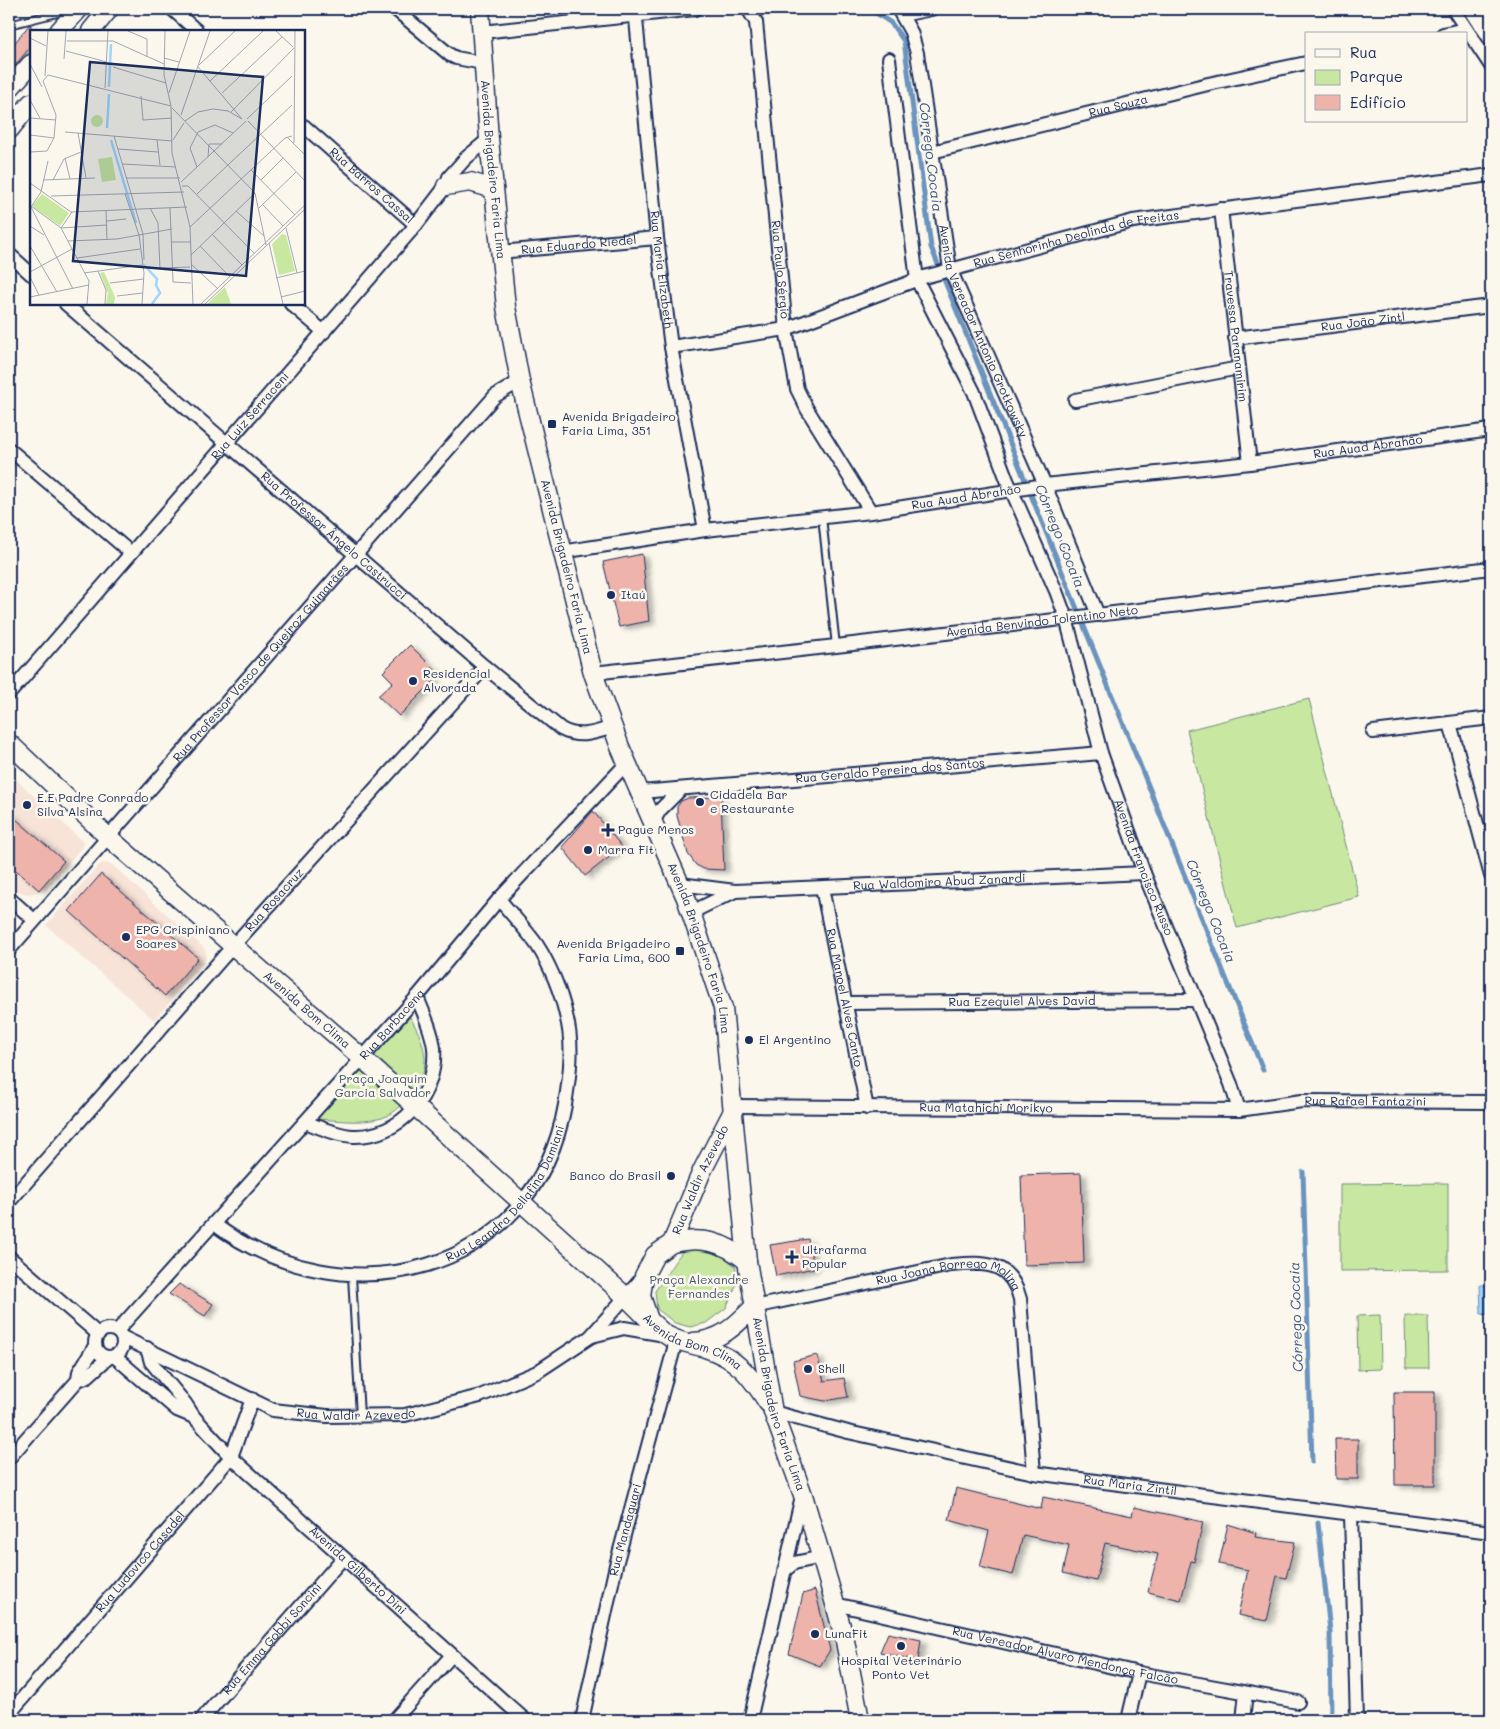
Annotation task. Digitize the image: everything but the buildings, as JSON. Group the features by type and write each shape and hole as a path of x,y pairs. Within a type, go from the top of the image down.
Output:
{"main road":[{"path":"60,30 79,9"},
{"path":"91,30 109,9"},
{"name":"Avenida Brigadeiro Faria Lima","path":"480,9 489,139 500,252 506,307 520,381 561,552 593,673 627,763 692,912 723,1008 747,1261 773,1412 822,1557 845,1641 860,1720"},
{"path":"9,89 30,65"},
{"path":"9,130 30,104"},
{"path":"446,186 478,183 494,189"},
{"name":"Avenida Bom Clima","path":"9,743 107,836 232,947 362,1058 648,1317 676,1339 724,1356 740,1366 753,1380 773,1412"},
{"name":"Rua Waldir Azevedo","path":"644,1276 655,1255 672,1242 702,1171 733,1109"},
{"path":"672,1242 704,1239 720,1243 735,1251 747,1261"},
{"path":"605,1278 627,1280 644,1276 641,1296 648,1317"},
{"path":"676,1339 703,1342 719,1337 732,1329 754,1307"}],"street":[{"path":"172,9 196,30"},
{"path":"395,9 450,55 456,58 483,63"},
{"path":"482,32 636,13 695,9"},
{"name":"Rua Paulo Sérgio","path":"748,9 756,22 764,85 786,329 801,400 871,512"},
{"path":"900,12 930,9"},
{"path":"1453,9 1467,32"},
{"name":"Avenida Vereador Antonio Grotkowsky","path":"900,12 911,32 917,53 932,152 946,270 1041,486 1094,615"},
{"name":"Rua Maria Elizabeth","path":"636,13 656,238 671,347 705,530"},
{"path":"1452,32 1465,29"},
{"path":"1468,33 1491,66"},
{"path":"889,59 921,278 974,392 1069,618"},
{"name":"Rua Souza","path":"932,152 1198,86 1305,63"},
{"name":"Rua Barros Cassal","path":"305,127 416,226"},
{"name":"Rua Luiz Serraceni","path":"9,694 416,226 446,186 449,177 466,158 489,139"},
{"name":"Rua Senhorinha Deolinda de Freitas","path":"671,347 786,329 946,270 1133,221 1491,175"},
{"name":"Travessa Paranamirim","path":"1221,209 1250,464"},
{"name":"Rua Eduardo Riedel","path":"500,252 656,238"},
{"path":"9,254 30,273"},
{"name":"Rua Professor Ângelo Castrucci","path":"67,305 228,442 484,667 570,734 587,735 613,727"},
{"path":"292,305 324,332"},
{"name":"Rua João Zintl","path":"1235,338 1491,306"},
{"path":"1075,400 1239,368"},
{"name":"Rua Professor Vasco de Queiroz Guimarães","path":"9,950 107,836 357,555 495,396 520,381"},
{"name":"Rua Auad Abrahão","path":"561,552 705,530 871,512 1041,486 1250,464 1491,430"},
{"path":"9,449 131,553"},
{"name":"Avenida Benvindo Tolentino Neto","path":"593,673 1491,568"},
{"name":"Avenida Francisco Russo","path":"1069,618 1100,753 1144,873 1232,1084 1239,1110"},
{"name":"Rua Rosacruz","path":"9,1202 232,947 484,667"},
{"path":"1373,732 1491,718"},
{"path":"1450,723 1491,876"},
{"name":"Rua Geraldo Pereira dos Santos","path":"641,792 1100,753"},
{"name":"Rua Barbacena","path":"120,1334 214,1224 417,997 498,899 627,763"},
{"path":"654,822 660,810 681,789"},
{"name":"Rua Waldomiro Abud Zanardi","path":"680,884 735,890 822,888 1144,873"},
{"name":"Rua Manoel Alves Canto","path":"822,888 867,1108"},
{"name":"Rua Waldomiro Abud Zanardi","path":"692,912 735,890"},
{"path":"9,898 34,920"},
{"name":"Rua Leandra Dellafina Damiani","path":"214,1224 233,1239 286,1264 319,1272 352,1276 382,1274 414,1269 446,1260 480,1240 521,1202 549,1159 560,1130 572,1058 566,1015 551,972 538,946 498,899"},
{"path":"305,1122 332,1132 354,1136 394,1127 417,1108 430,1082 434,1048 429,1026 417,997"},
{"name":"Rua Ezequiel Alves David","path":"847,1003 1197,1000"},
{"name":"Rua Rafael Fantazini","path":"1239,1110 1302,1101 1491,1102"},
{"name":"Rua Matahichi Morikyo","path":"733,1109 1239,1110"},
{"path":"9,1257 96,1340 100,1354 111,1356"},
{"name":"Rua Joana Borrego Molina","path":"754,1307 951,1265 980,1264 1002,1269 1014,1281 1020,1299 1034,1473"},
{"name":"Rua Waldir Azevedo","path":"120,1334 274,1410 297,1414 405,1415 480,1396 538,1372 590,1337 644,1276"},
{"path":"9,1458 78,1380 88,1376 123,1346 120,1334 107,1328 96,1340 79,1372 78,1380"},
{"name":"Rua Waldir Azevedo","path":"590,1337 624,1328 676,1339"},
{"name":"Rua Mandaguari","path":"582,1720 616,1565 676,1339"},
{"name":"Avenida Gilberto Dini","path":"147,1348 151,1362 185,1402 194,1417 230,1458 525,1720"},
{"name":"Avenida Gilberto Dini","path":"111,1356 177,1410 194,1417"},
{"name":"Rua Ludovico Casadel","path":"9,1714 230,1458 252,1399"},
{"name":"Rua Maria Zintil","path":"773,1412 848,1432 1034,1473 1491,1532"},
{"path":"750,1720 802,1495"},
{"path":"1351,1515 1357,1720"},
{"path":"784,1571 794,1562 822,1557"},
{"name":"Rua Emma Gobbi Soncini","path":"201,1720 343,1558"},
{"name":"Rua Vereador Álvaro Mendonça Falcão","path":"835,1604 1139,1673 1298,1702"},
{"path":"394,1720 452,1655"},
{"path":"1128,1720 1139,1673"},
{"path":"1243,1720 1246,1693"}],"lane":[{"path":"9,25 73,9"},
{"path":"822,517 836,646"},
{"path":"352,1276 360,1416"}],"shaded area":[{"name":"E.E Padre Conrado Silva Alsina","path":"9,773 83,842 82,847 46,889 39,892 27,894 15,890 9,885"},
{"name":"EPG Crispiniano Soares","path":"100,864 112,865 205,949 206,956 203,964 154,1020 46,925"}],"green space":[{"path":"1309,699 1359,897 1237,928 1187,730"},
{"name":"Praça Joaquim Garcia Salvador","path":"410,1017 421,1039 425,1060 421,1080 415,1090 395,1111 382,1118 366,1121 316,1119"},
{"path":"1448,1183 1448,1270 1340,1271 1340,1184"},
{"name":"Praça Alexandre Fernandes","path":"688,1246 712,1248 735,1266 738,1281 726,1308 706,1323 690,1327 675,1323 657,1309 655,1291"},
{"path":"1380,1315 1381,1369 1358,1370 1357,1316"},
{"path":"1405,1316 1428,1316 1429,1368 1406,1368"}],"water":[{"path":"1480,1285 1491,1285 1491,1314 1481,1314"}],"waterway":[{"name":"Córrego Cocaia","path":"870,9 891,23 904,41 931,247 1263,1070"},
{"name":"Córrego Cocaia","path":"1303,1172 1312,1462"},
{"path":"1318,1523 1330,1631 1331,1720"}],"place":[{"name":"Avenida Brigadeiro Faria Lima, 351","path":"552,424"},
{"name":"Itaú","path":"611,595"},
{"name":"Residencial Alvorada","path":"413,681"},
{"name":"Cidadela Bar e Restaurante","path":"700,802"},
{"name":"E.E Padre Conrado Silva Alsina","path":"27,805"},
{"name":"Pague Menos","path":"608,830"},
{"name":"Marra Fit","path":"588,850"},
{"name":"EPG Crispiniano Soares","path":"126,937"},
{"name":"Avenida Brigadeiro Faria Lima, 600","path":"680,951"},
{"name":"El Argentino","path":"749,1040"},
{"name":"Banco do Brasil","path":"671,1176"},
{"name":"Ultrafarma Popular","path":"792,1257"},
{"name":"Shell","path":"808,1369"},
{"name":"LunaFit","path":"815,1634"},
{"name":"Hospital Veterinário Ponto Vet","path":"901,1646"}]}
